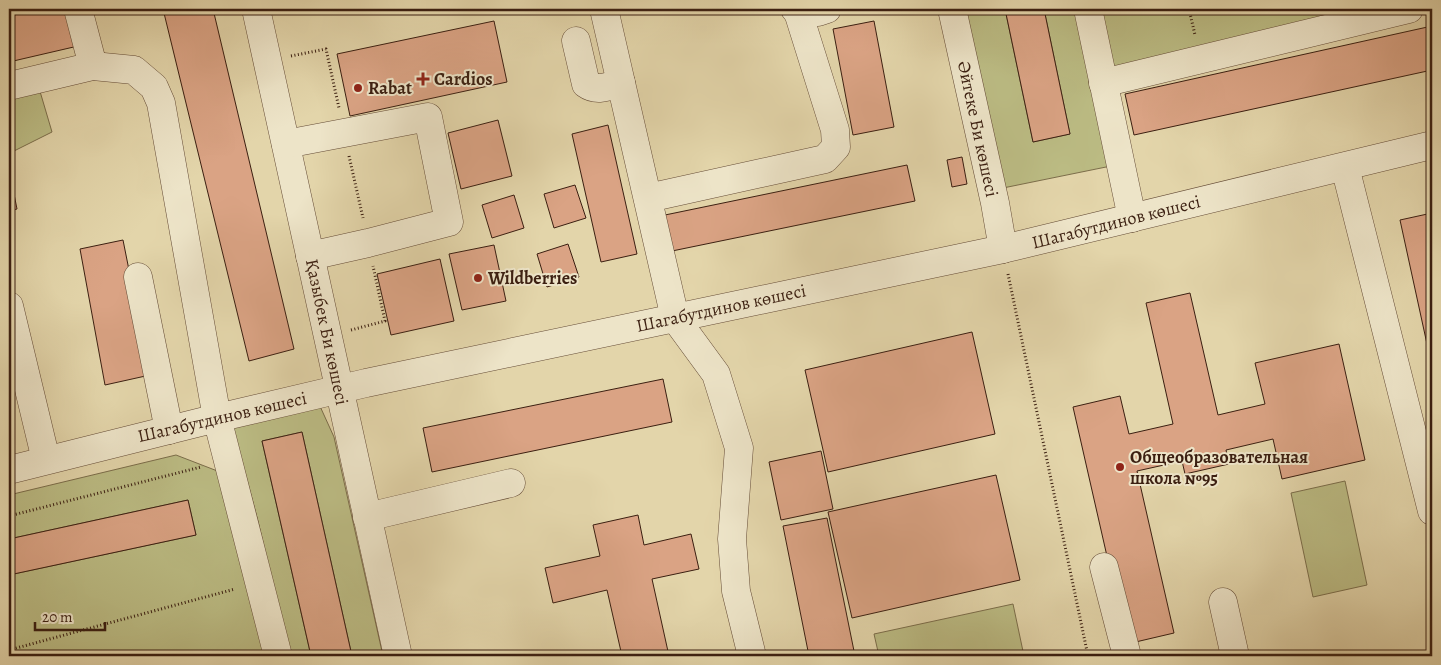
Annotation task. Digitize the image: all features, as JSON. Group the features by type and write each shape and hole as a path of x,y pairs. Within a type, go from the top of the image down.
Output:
{"street":[{"path":"78,9 93,66"},
{"name":"Қазыбек Би көшесі","path":"256,9 398,656"},
{"path":"604,9 675,318 716,374 739,448 733,548 736,591 752,656"},
{"path":"648,198 825,159 836,147 836,130 797,10 818,12 827,9"},
{"name":"Әйтеке Би көшесі","path":"952,9 995,203 1003,249"},
{"path":"1088,9 1132,218"},
{"path":"1103,83 1409,9"},
{"path":"576,41 586,84 592,89 621,82"},
{"path":"9,86 93,66 134,70 154,87 160,103 217,418 278,656"},
{"path":"286,144 428,117 449,222 368,244 310,256"},
{"name":"Шагабутдинов көшесі","path":"9,470 366,383 1003,249 1432,146"},
{"path":"1345,166 1431,501"},
{"path":"138,277 169,430"},
{"path":"9,306 46,460"},
{"path":"367,517 511,483"},
{"path":"1104,567 1126,656"},
{"path":"1223,602 1235,656"}],"path":[{"path":"290,56 326,49 384,321 351,330"},
{"path":"1003,249 1088,656"},
{"path":"9,516 201,467 205,457 226,453"},
{"path":"9,650 259,582"}],"green space":[{"path":"964,9 1005,9 1033,142 1070,134 1044,9 1079,9 1111,166 1003,188"},
{"path":"1099,9 1381,9 1114,73"},
{"path":"39,88 52,132 9,152 9,96"},
{"path":"319,404 334,437 383,656 352,656 302,432 262,441 311,656 289,656 258,521 231,421"},
{"path":"176,455 220,472 265,656 9,656 9,575 196,535 188,500 9,539 9,495"},
{"path":"1345,481 1367,585 1313,597 1291,493"},
{"path":"1013,604 1024,656 879,656 874,634"}],"building":[{"path":"44,9 66,9 78,46 9,62 9,16"},
{"path":"163,9 213,9 294,349 249,361"},
{"path":"1005,9 1044,9 1070,134 1033,142"},
{"path":"494,21 507,82 350,116 337,54"},
{"path":"874,21 894,127 853,135 833,29"},
{"path":"1432,26 1432,70 1134,135 1125,94"},
{"path":"498,120 512,176 461,189 448,133"},
{"path":"608,125 637,254 601,262 572,134"},
{"path":"962,157 967,184 952,187 947,160"},
{"path":"907,165 915,201 672,251 665,215"},
{"path":"9,169 17,209 9,211"},
{"path":"575,185 586,218 554,228 544,194"},
{"path":"514,195 524,228 492,238 482,205"},
{"path":"1432,213 1432,367 1400,220"},
{"path":"123,240 150,375 105,385 80,249"},
{"path":"568,244 579,277 547,287 537,254"},
{"name":"Wildberries","path":"494,245 506,301 462,310 449,254"},
{"path":"440,259 454,321 391,335 377,274"},
{"name":"Общеобразовательная школа №95","path":"1190,293 1218,415 1265,404 1255,363 1339,344 1365,460 1282,479 1273,439 1226,450 1229,464 1185,474 1182,461 1137,471 1174,633 1127,644 1073,407 1120,396 1129,434 1173,424 1146,303"},
{"path":"972,332 995,434 828,472 805,370"},
{"path":"663,379 672,422 432,472 423,428"},
{"path":"302,432 352,656 311,656 262,441"},
{"path":"821,451 833,509 781,520 769,462"},
{"path":"996,475 1020,580 852,618 828,512"},
{"path":"188,500 196,535 9,575 9,539"},
{"path":"638,515 644,545 691,534 699,569 652,579 669,656 622,656 607,590 553,603 545,568 600,556 593,525"},
{"path":"827,518 854,651 827,656 809,656 783,526"},
{"path":"863,651 865,656 839,656"}],"place":[{"name":"Cardios","path":"423,79"},
{"name":"Rabat","path":"358,88"},
{"name":"Wildberries","path":"478,278"},
{"name":"Общеобразовательная школа №95","path":"1120,467"}]}
